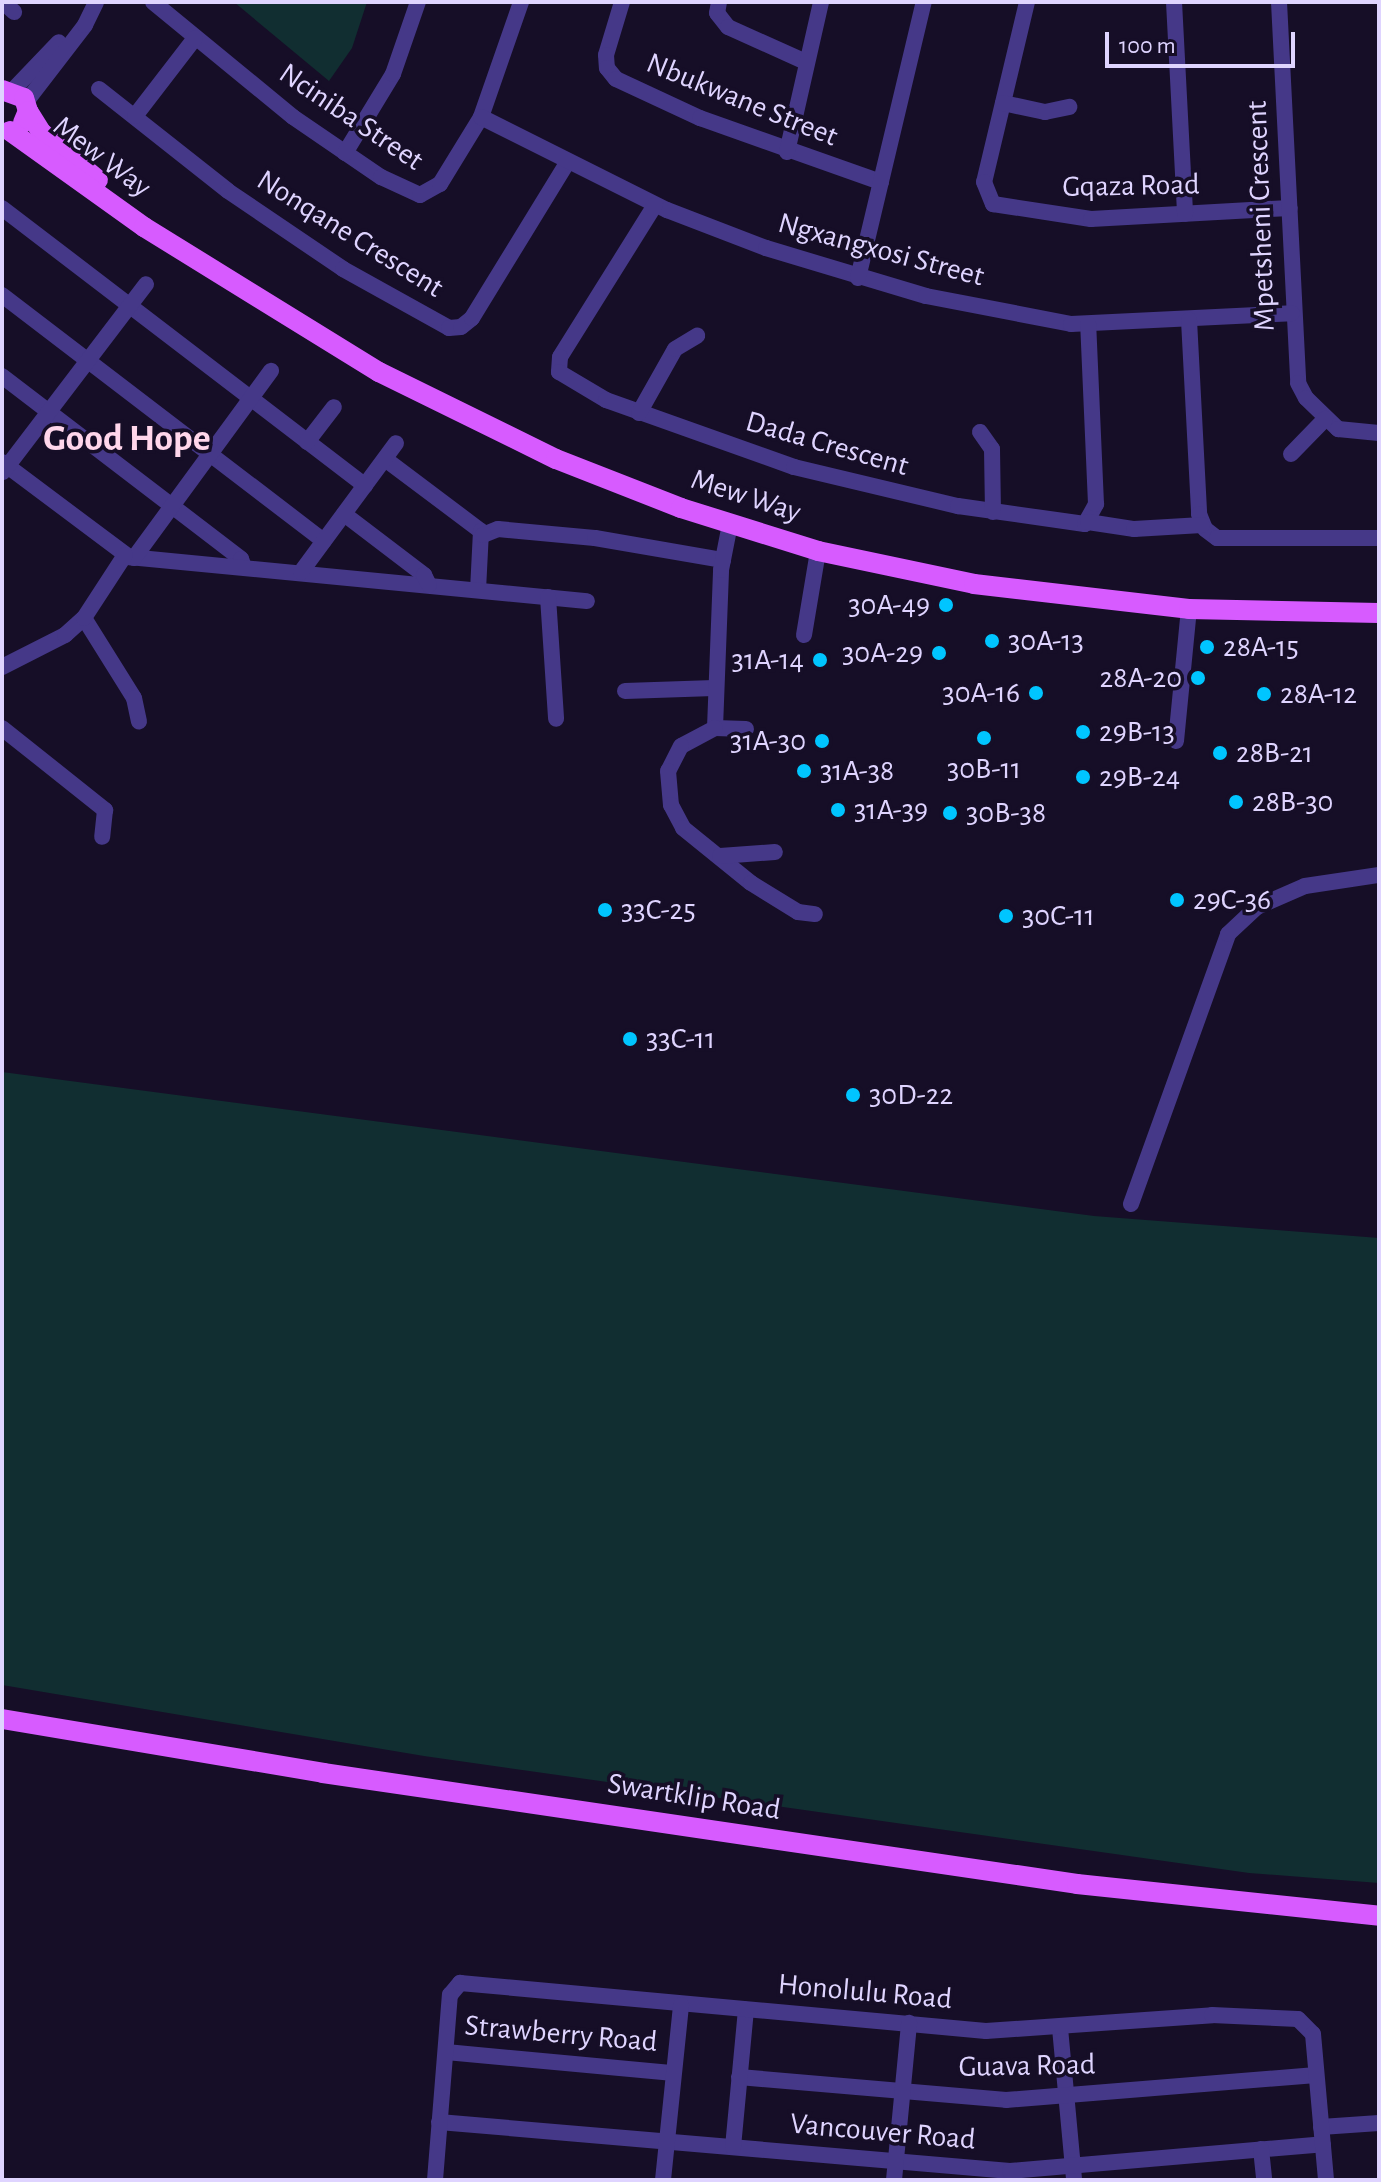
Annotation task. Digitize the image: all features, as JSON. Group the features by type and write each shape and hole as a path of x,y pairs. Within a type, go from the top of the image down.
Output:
{"main road":[{"name":"Mew Way","path":"6,130 22,124 12,95"},
{"name":"Mew Way","path":"12,95 42,133 158,232"},
{"name":"Mew Way","path":"6,130 158,232 419,394 556,459 730,524 818,551 974,584 1189,609 1379,613"},
{"name":"Swartklip Road","path":"2,1719 307,1771 1077,1884 1379,1916"}],"street":[{"name":"Nciniba Street","path":"153,2 345,153 403,190 424,195 440,184 481,117 521,2"},
{"path":"345,153 393,74 418,2"},
{"name":"Nbukwane Street","path":"622,2 606,55 612,76 787,152 881,182"},
{"path":"719,2 717,13 728,27 806,62"},
{"path":"787,152 821,2"},
{"path":"858,278 924,2"},
{"name":"Gqaza Road","path":"1027,2 984,182 993,204 1078,219 1290,208"},
{"path":"1174,2 1185,214"},
{"name":"Mpetsheni Crescent","path":"1279,2 1292,313 1298,383 1325,419"},
{"path":"12,95 93,6"},
{"path":"135,116 195,38"},
{"name":"Nonqane Crescent","path":"99,89 228,191 343,269 455,329 472,318 567,163"},
{"path":"1003,103 1045,112 1069,107"},
{"name":"Ngxangxosi Street","path":"481,117 655,205 858,278 1025,316 1088,324 1292,313"},
{"name":"Dada Crescent","path":"655,205 557,367 568,382 639,413 794,467 993,512 1075,527 1088,522 1134,529 1202,525"},
{"path":"2,208 365,486"},
{"path":"146,284 4,467 130,557 587,601"},
{"path":"2,295 324,541"},
{"path":"1189,320 1202,525 1217,538 1379,538"},
{"path":"1088,324 1096,504 1088,522"},
{"path":"639,413 675,349 697,336"},
{"path":"2,667 65,635 84,618 271,371"},
{"path":"2,376 241,559 244,567"},
{"path":"307,442 334,407"},
{"path":"1291,454 1325,419 1349,433 1379,433"},
{"path":"980,432 992,449 993,512"},
{"path":"301,572 396,443"},
{"path":"385,459 483,535"},
{"path":"344,514 424,575 429,585"},
{"path":"715,728 714,688 723,560 730,524"},
{"path":"483,535 498,529 595,538 723,560"},
{"path":"478,590 483,535"},
{"path":"804,635 818,551"},
{"path":"548,597 556,719"},
{"path":"1176,741 1189,609"},
{"path":"84,618 134,698 139,721"},
{"path":"625,691 714,688"},
{"path":"2,728 105,810 102,837"},
{"path":"746,729 715,728 681,746 668,771 667,788 683,828 762,890 798,912 815,914"},
{"path":"720,856 775,852"},
{"path":"1131,1204 1228,934 1257,907 1305,886 1379,875"},
{"name":"Honolulu Road","path":"435,2180 451,1992 460,1983 998,2031 1212,2015 1298,2019 1312,2030 1326,2180"},
{"path":"663,2180 671,2073 681,2005"},
{"path":"733,2147 746,2010"},
{"path":"894,2180 909,2023"},
{"path":"1060,2028 1074,2172"},
{"name":"Strawberry Road","path":"446,2052 671,2073"},
{"name":"Guava Road","path":"739,2077 1006,2100 1316,2075"},
{"name":"Vancouver Road","path":"439,2122 1010,2171 1074,2172 1261,2149 1379,2123"},
{"path":"1261,2149 1264,2180"}],"green space":[{"path":"234,2 367,2 352,48 329,81"},
{"path":"2,1072 1094,1216 1379,1238 1379,1883 1249,1873 424,1756 2,1685"}],"place":[{"name":"30A-49","path":"946,605"},
{"name":"30A-13","path":"992,641"},
{"name":"28A-15","path":"1207,647"},
{"name":"30A-29","path":"939,653"},
{"name":"31A-14","path":"820,660"},
{"name":"28A-20","path":"1198,678"},
{"name":"30A-16","path":"1036,693"},
{"name":"28A-12","path":"1264,694"},
{"name":"29B-13","path":"1083,732"},
{"name":"30B-11","path":"984,738"},
{"name":"31A-30","path":"822,741"},
{"name":"28B-21","path":"1220,753"},
{"name":"31A-38","path":"804,771"},
{"name":"29B-24","path":"1083,777"},
{"name":"28B-30","path":"1236,802"},
{"name":"31A-39","path":"838,810"},
{"name":"30B-38","path":"950,813"},
{"name":"29C-36","path":"1177,900"},
{"name":"33C-25","path":"605,910"},
{"name":"30C-11","path":"1006,916"},
{"name":"33C-11","path":"630,1039"},
{"name":"30D-22","path":"853,1095"}],"district":[{"name":"Good Hope","path":"127,440"}]}
